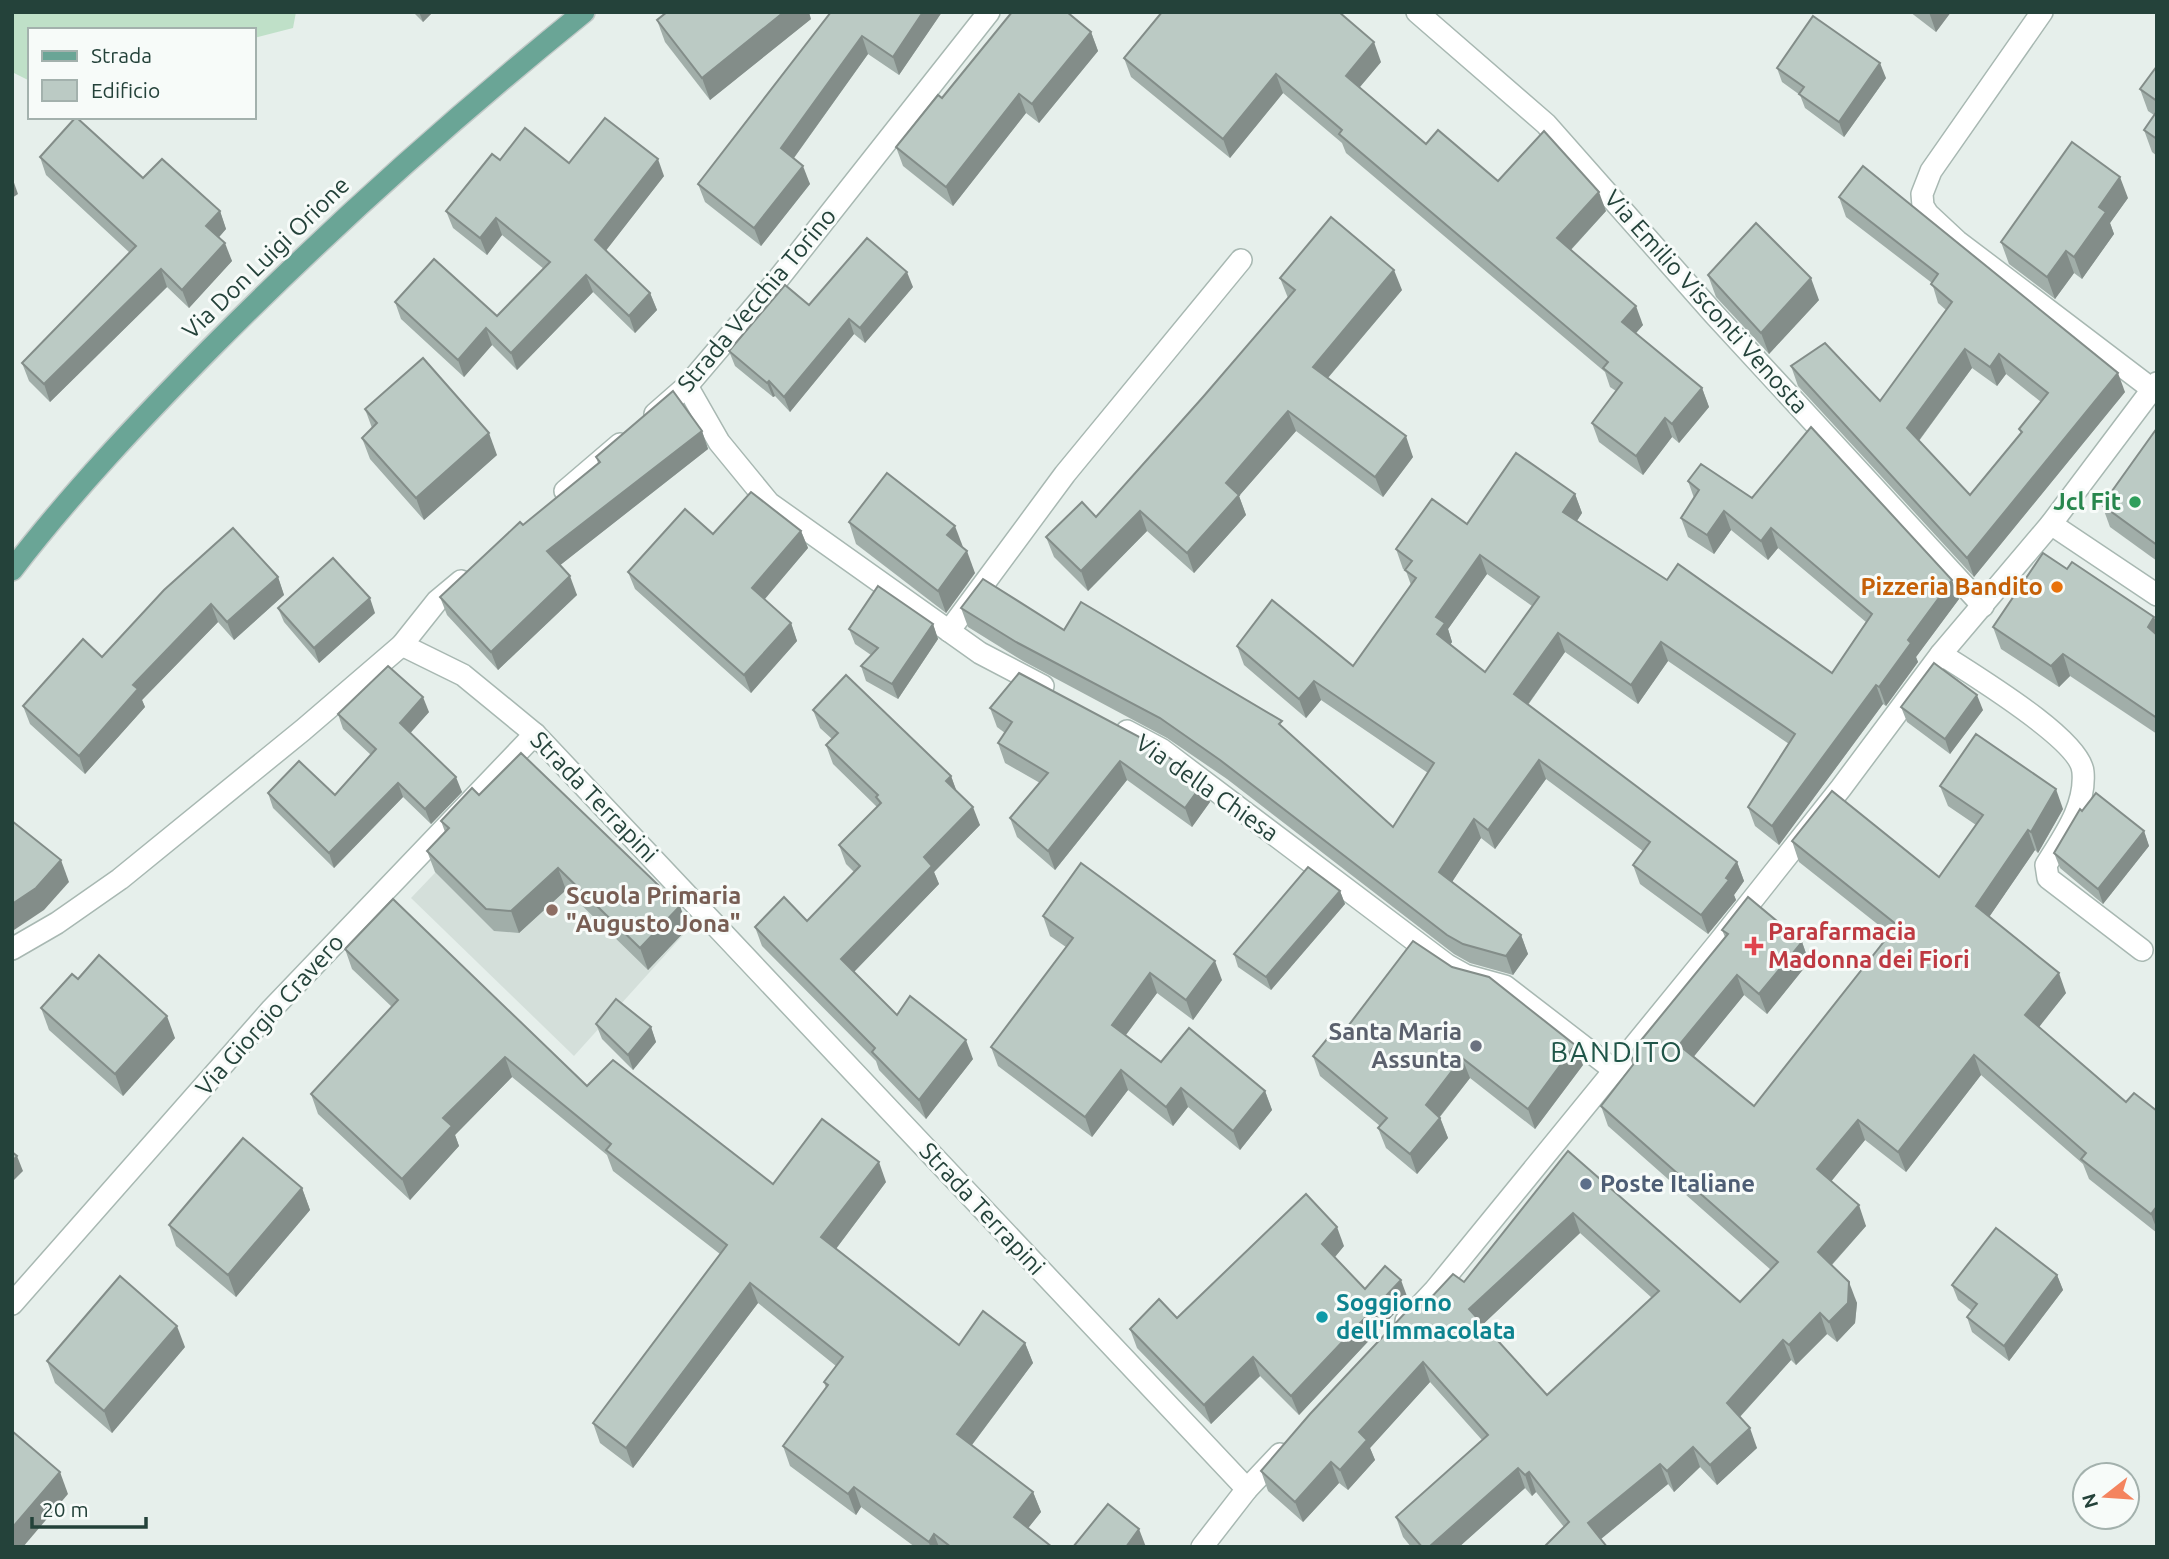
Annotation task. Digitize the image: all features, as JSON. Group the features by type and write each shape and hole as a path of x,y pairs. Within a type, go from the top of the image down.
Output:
{"main road":[{"name":"Via Don Luigi Orione","path":"12,570 133,428 364,197 584,12"}],"street":[{"name":"Strada Vecchia Torino","path":"552,503 687,386 779,278 989,12"},
{"name":"Via Emilio Visconti Venosta","path":"1417,12 1546,124 1714,314 1983,606"},
{"path":"1388,1340 1444,1280 1841,788 1941,654 2051,524 2155,386 1957,241 1923,206 1922,194 1931,171 2042,12"},
{"path":"950,631 1065,474 1241,260"},
{"path":"687,386 719,442 769,503 980,653 1065,698"},
{"path":"2051,524 2157,595"},
{"path":"12,949 57,923 120,879 402,645 437,601 479,565"},
{"name":"Strada Terrapini","path":"402,645 463,675 535,733 1247,1489"},
{"path":"1941,654 2059,735 2077,755 2083,770 2077,811 2046,865 2049,878 2142,950"},
{"name":"Via della Chiesa","path":"1112,723 1161,749 1447,965 1465,975 1505,986 1614,1070"},
{"name":"Via Giorgio Cravero","path":"12,1304 272,1009 535,733"},
{"path":"1202,1547 1247,1489 1294,1439"}],"shaded area":[{"name":"Scuola Primaria \"Augusto Jona\"","path":"535,768 694,923 574,1056 411,898"}],"green space":[{"path":"12,12 296,12 293,28 256,37 256,28 28,28 28,80 12,72"}],"building":[{"path":"667,12 784,12 702,78 657,20"},
{"path":"831,12 923,12 893,57 862,36 781,148 803,166 754,228 698,184"},
{"path":"1012,12 1067,12 1091,32 1032,104 1019,94 946,187 896,147 938,95 942,98"},
{"path":"1162,12 1339,12 1374,42 1346,76 1426,144 1438,130 1498,181 1544,131 1599,192 1557,238 1636,306 1622,322 1702,388 1672,424 1665,418 1636,456 1592,423 1622,383 1603,368 1608,362 1339,134 1342,130 1276,74 1223,139 1124,58"},
{"path":"1813,16 1880,63 1839,122 1799,94 1804,87 1777,68"},
{"path":"2157,66 2157,101 2140,89"},
{"path":"2157,111 2157,139 2144,130"},
{"path":"605,118 658,159 595,240 650,293 629,316 586,275 511,353 486,328 458,360 395,302 434,259 497,316 550,262 496,218 480,238 446,211 492,154 500,160 525,128 569,163"},
{"path":"74,119 78,119 143,178 162,159 220,211 206,226 225,243 182,290 161,269 44,384 22,363 136,246 40,157"},
{"path":"2072,142 2120,177 2099,207 2106,212 2074,257 2066,251 2047,277 2001,242"},
{"path":"1863,166 2118,373 1967,558 1791,366 1825,343 1880,401 1952,302 1931,284 1938,274 1839,197","holes":["1965,349 1990,367 1999,354 2048,393 2019,429 2022,432 1970,495 1907,428"]},
{"path":"1331,217 1394,270 1313,367 1406,436 1375,477 1288,411 1226,483 1239,495 1187,553 1140,511 1081,571 1046,537 1082,502 1096,517 1203,397 1295,290 1280,278"},
{"path":"1756,223 1811,278 1761,333 1708,275"},
{"path":"867,238 907,272 860,328 849,319 784,397 769,381 767,383 729,351 785,285 809,305"},
{"path":"423,358 489,433 416,498 362,438 377,423 365,409"},
{"path":"673,391 702,431 547,551 570,576 491,652 440,597 520,522 523,525 600,462 596,457"},
{"path":"1811,427 1952,580 1908,640 1911,643 1879,687 1876,685 1772,826 1748,807 1795,734 1661,642 1631,685 1558,633 1514,694 1737,862 1726,878 1729,880 1701,915 1633,865 1650,842 1539,760 1488,830 1474,819 1439,872 1521,935 1506,956 1463,944 1447,935 1220,760 1160,718 1016,642 961,608 983,579 1064,630 1081,602 1282,721 1279,724 1393,827 1434,763 1314,681 1299,699 1237,646 1272,600 1353,666 1416,578 1405,570 1412,561 1396,549 1432,499 1467,524 1516,453 1575,494 1563,512 1667,580 1678,564 1832,673 1872,614 1771,528 1761,541 1724,511 1707,535 1681,518 1699,490 1688,481 1701,464 1752,498","holes":["1480,555 1539,597 1485,672 1437,634 1445,623 1436,617"]},
{"path":"2157,428 2157,545 2102,505"},
{"path":"887,473 955,526 947,535 967,551 938,591 849,522"},
{"path":"751,492 801,531 752,588 791,623 744,675 628,572 685,509 713,534"},
{"path":"233,528 278,577 227,622 211,604 133,685 138,689 79,756 23,706 83,639 102,657 164,590"},
{"path":"2043,553 2067,569 2072,562 2154,617 2148,627 2157,635 2157,718 2063,654 2051,666 1993,627"},
{"path":"333,558 370,598 314,648 278,608"},
{"path":"878,586 933,624 892,684 861,666 878,648 849,629"},
{"path":"1934,663 1977,695 1945,739 1901,707"},
{"path":"388,666 423,697 400,723 456,777 425,809 398,783 329,853 268,793 299,761 335,795 376,749 338,714"},
{"path":"1019,673 1147,741 1203,783 1185,808 1120,761 1048,851 1010,818 1048,773 998,743 1012,722 990,708"},
{"path":"846,675 951,776 946,781 973,807 924,857 932,866 841,959 897,1015 910,996 966,1040 919,1100 872,1052 875,1048 755,927 784,897 807,921 860,866 839,845 881,803 876,797 878,795 826,745 838,733 813,710"},
{"path":"1976,734 2056,789 2031,832 2028,830 1976,906 2059,973 2025,1015 2126,1102 2134,1093 2157,1111 2157,1206 2151,1214 2081,1159 2086,1153 1974,1055 1898,1152 1858,1120 1817,1169 1859,1205 1818,1252 1849,1282 1848,1303 1829,1322 1820,1313 1789,1345 1783,1340 1727,1403 1750,1428 1710,1465 1693,1447 1667,1471 1660,1464 1588,1523 1607,1547 1544,1547 1569,1522 1529,1472 1525,1475 1518,1468 1429,1547 1422,1547 1396,1517 1488,1435 1423,1362 1359,1432 1367,1440 1340,1470 1331,1462 1295,1502 1261,1471 1310,1414 1421,1296 1428,1301 1453,1274 1464,1282 1568,1151 1740,1302 1778,1262 1601,1106 1636,1061 1629,1055 1728,934 1722,930 1748,897 1802,942 1759,994 1737,975 1679,1045 1754,1106 1897,925 1792,841 1832,791 1939,877 1983,815 1940,786","holes":["1573,1213 1659,1291 1547,1395 1469,1309"]},
{"path":"521,753 680,906 640,948 558,868 511,911 486,909 427,851 449,828 441,821 472,788 479,795"},
{"path":"2096,793 2144,831 2098,889 2054,853 2080,809 2082,811"},
{"path":"12,821 61,860 36,888 12,904"},
{"path":"1081,863 1215,961 1186,1000 1150,973 1112,1025 1161,1062 1189,1028 1265,1091 1233,1131 1181,1088 1166,1107 1121,1070 1085,1117 991,1047 1073,938 1043,916"},
{"path":"1308,867 1340,891 1266,977 1234,954"},
{"path":"393,899 587,1086 613,1060 773,1184 822,1119 879,1162 821,1237 959,1345 983,1311 1025,1343 957,1434 1033,1492 1014,1517 1052,1547 951,1547 934,1534 929,1542 854,1487 848,1494 783,1446 828,1385 824,1382 843,1357 750,1283 626,1448 593,1423 727,1245 606,1150 611,1144 505,1057 443,1118 452,1126 402,1179 311,1094 398,1000 345,949"},
{"path":"1413,941 1452,967 1489,977 1575,1045 1528,1109 1462,1058 1426,1105 1440,1118 1410,1154 1378,1128 1387,1118 1313,1056 1336,1028 1342,1034"},
{"path":"99,955 167,1016 115,1074 41,1008 72,974 78,979"},
{"path":"616,999 651,1027 628,1055 596,1024"},
{"path":"243,1138 302,1188 228,1275 169,1225"},
{"path":"1306,1194 1337,1227 1322,1244 1365,1289 1385,1266 1401,1280 1291,1396 1253,1357 1204,1405 1130,1329 1159,1299 1177,1318"},
{"path":"1996,1228 2057,1275 2004,1346 1967,1317 1977,1304 1952,1285"},
{"path":"120,1276 177,1326 104,1411 47,1361"},
{"path":"12,1431 60,1472 12,1528"},
{"path":"1108,1504 1139,1529 1126,1547 1073,1547"}],"place":[{"name":"Jcl Fit","path":"2135,502"},
{"name":"Pizzeria Bandito","path":"2057,587"},
{"name":"Scuola Primaria \"Augusto Jona\"","path":"552,910"},
{"name":"Parafarmacia Madonna dei Fiori","path":"1754,946"},
{"name":"Santa Maria Assunta","path":"1476,1046"},
{"name":"Poste Italiane","path":"1586,1184"},
{"name":"Soggiorno dell'Immacolata","path":"1322,1317"}],"district":[{"name":"BANDITO","path":"1617,1052"}]}
